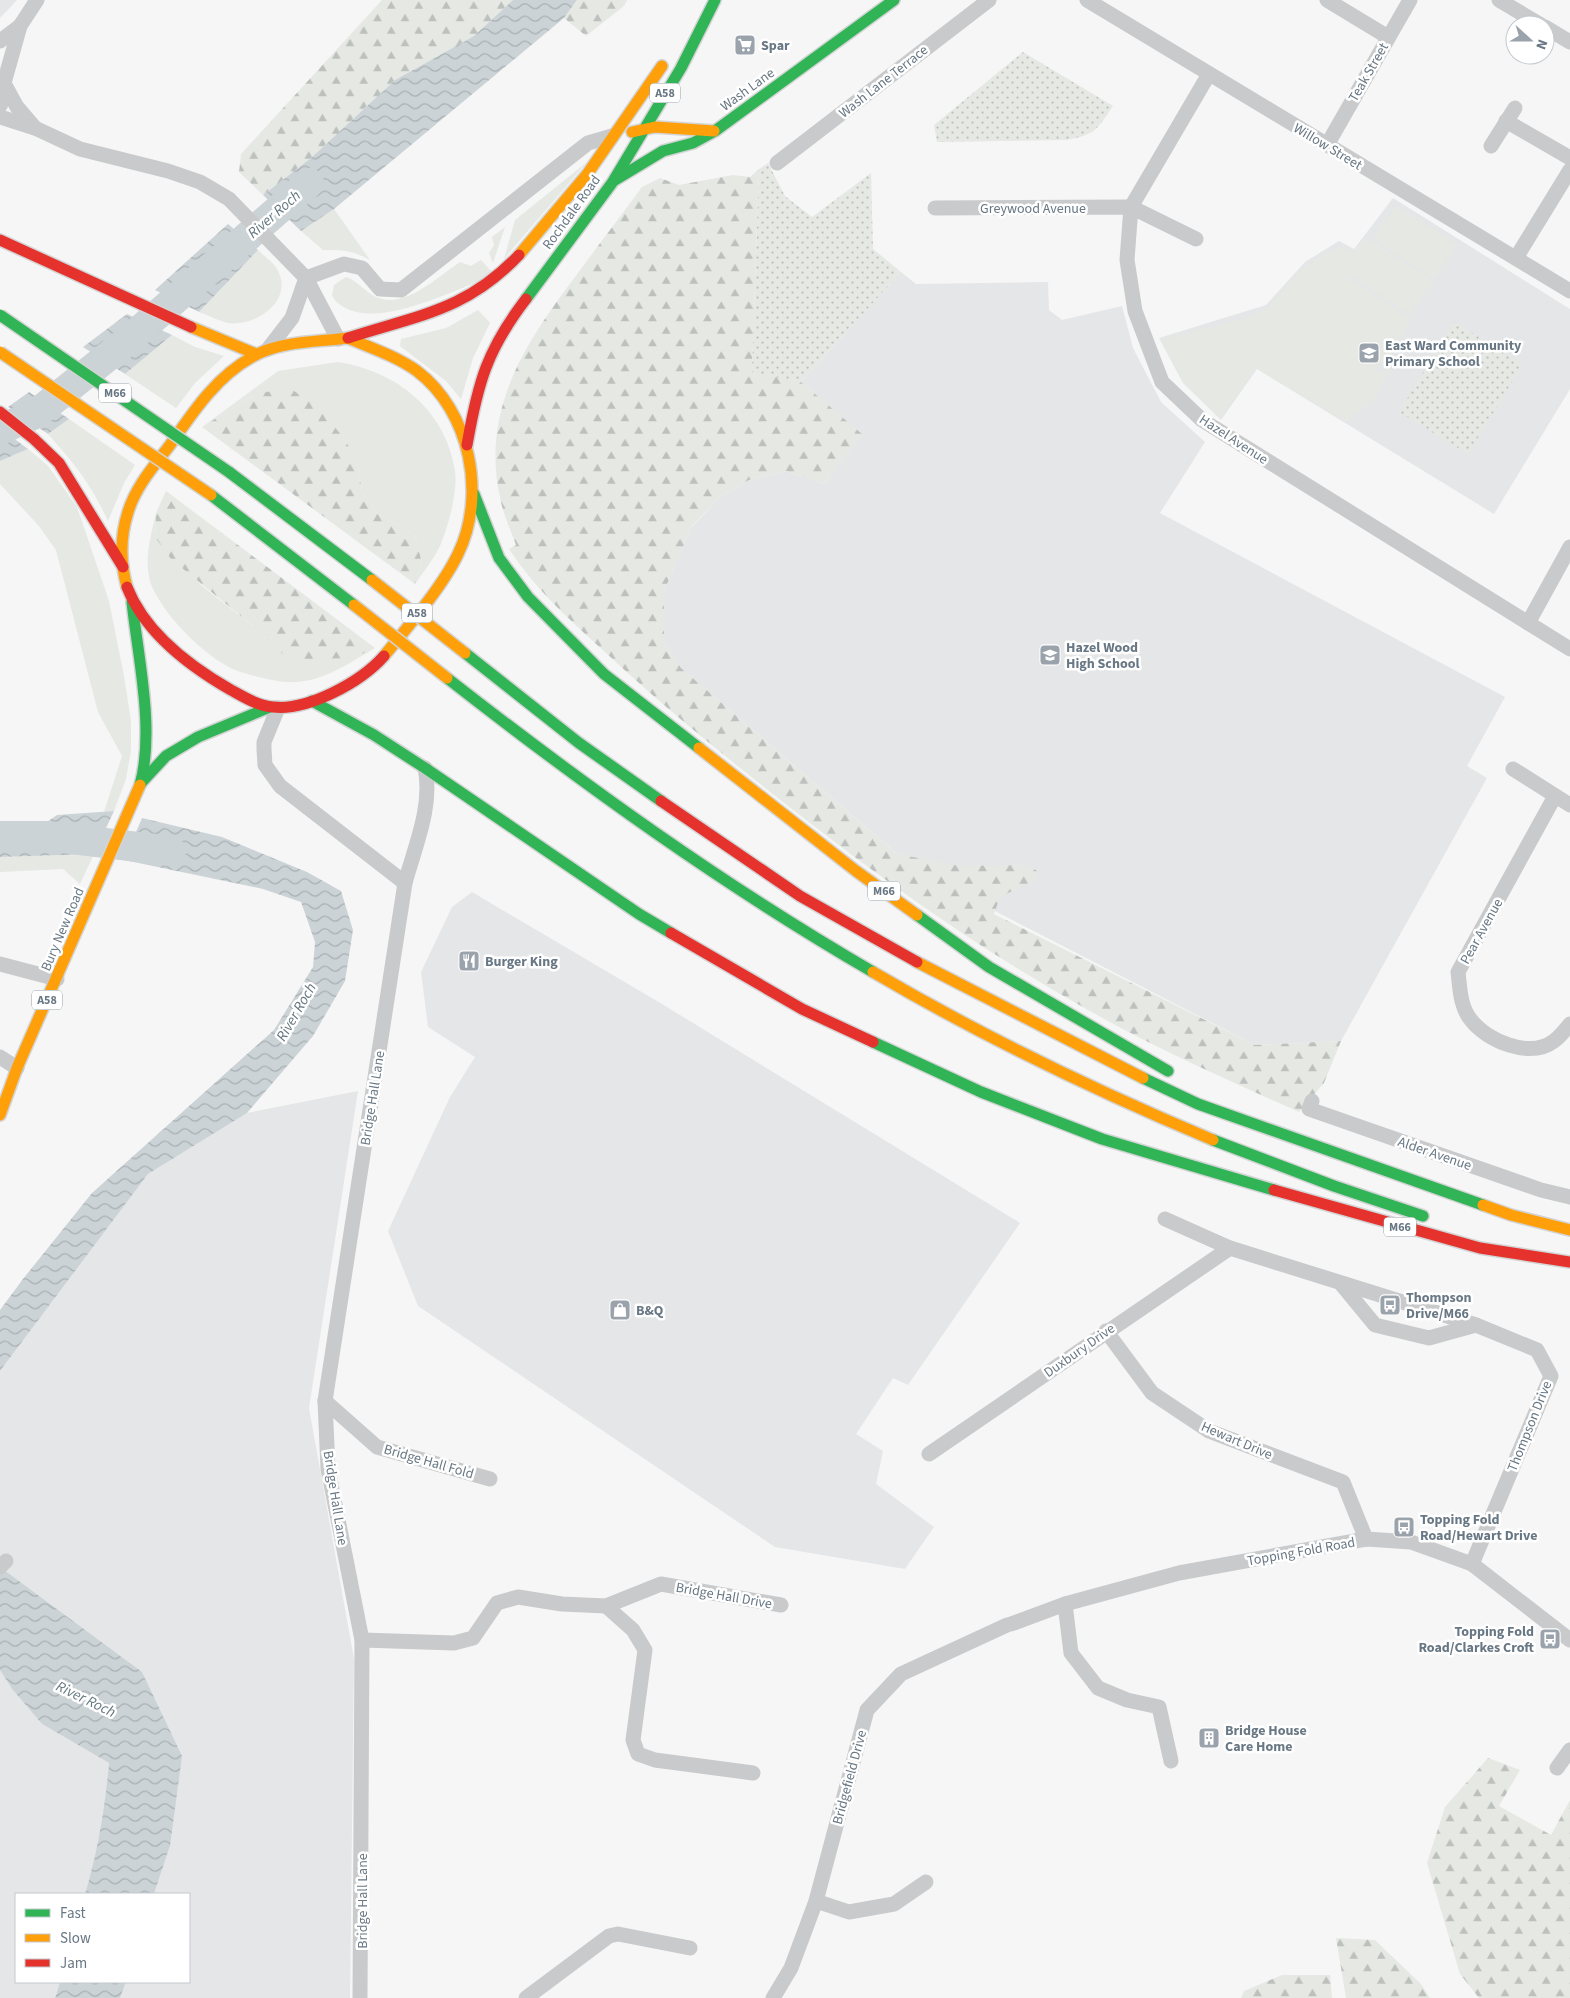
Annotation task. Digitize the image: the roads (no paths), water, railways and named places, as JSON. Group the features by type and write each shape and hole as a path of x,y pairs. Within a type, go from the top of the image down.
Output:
{"main road":[{"name":"Rochdale Road","path":"680,41 714,0"},
{"name":"Rochdale Road","path":"466,445 483,372 503,329 612,183 642,130 681,68 714,0"},
{"name":"Wash Lane","path":"612,183 637,165 663,151 693,143 715,131 894,0"},
{"name":"Rochdale Road","path":"343,339 439,310 486,286 528,246 592,168 612,136 669,57"},
{"path":"612,136 655,127 715,131"},
{"path":"0,240 222,341 262,351"},
{"name":"M66","path":"0,315 229,472 372,580 578,743 800,896 945,978 1085,1050 1198,1104 1324,1147 1511,1215 1570,1230"},
{"name":"A58","path":"343,339 388,355 418,372 449,406 466,445 474,494 460,548 449,570 384,658 347,688 312,701 274,708 233,690 188,663 167,644 131,598 123,567 121,548 129,506 139,486 205,397 231,371 262,351 343,339"},
{"name":"M66","path":"0,352 211,495 567,772 742,894 868,971 1012,1048 1193,1132 1268,1162 1432,1219"},
{"path":"0,412 34,439 59,463 123,567"},
{"name":"M66","path":"474,494 499,558 528,597 604,674 856,871 989,967 1176,1074"},
{"name":"Bury New Road","path":"0,1115 17,1068 141,783 146,743 145,715 131,598"},
{"path":"312,701 361,728 425,768"},
{"name":"Bury New Road","path":"141,783 166,756 198,737 274,708"},
{"name":"M66","path":"425,768 639,914 802,1009 981,1092 1102,1139 1381,1222 1480,1248 1570,1261"},
{"name":"M66","path":"1246,1108 1324,1147"},
{"name":"M66","path":"1496,1238 1570,1261"}],"street":[{"path":"0,106 5,95 3,81 20,26 37,0"},
{"name":"Wash Lane Terrace","path":"776,163 989,0"},
{"name":"Willow Street","path":"1087,0 1570,291"},
{"path":"1327,0 1388,37"},
{"name":"Teak Street","path":"1327,145 1410,0"},
{"path":"1499,0 1524,15"},
{"path":"0,41 20,26"},
{"path":"1555,33 1570,42"},
{"name":"Hazel Avenue","path":"1210,74 1131,207 1127,260 1134,303 1162,382 1202,420 1570,649"},
{"path":"3,81 17,107 35,128"},
{"path":"1490,146 1515,108"},
{"path":"0,117 35,128 80,149 168,171 200,182 229,199 306,278 343,339"},
{"path":"1506,121 1570,158"},
{"path":"306,278 344,264 362,268 380,289 401,290 588,142 612,136"},
{"path":"1516,258 1570,170"},
{"path":"1131,207 1196,240"},
{"name":"Greywood Avenue","path":"936,208 1131,207"},
{"path":"262,351 292,318 306,278"},
{"path":"1528,623 1570,547"},
{"path":"274,708 264,742 265,764 280,786 405,883"},
{"name":"Bridge Hall Lane","path":"360,1998 362,1640 328,1469 325,1401 405,883 426,803 428,781 425,768"},
{"path":"1513,769 1570,805"},
{"name":"Pear Avenue","path":"1555,796 1458,972 1461,1000 1470,1020 1493,1039 1522,1048 1540,1048 1554,1042 1570,1024"},
{"path":"0,964 57,979"},
{"path":"0,1057 17,1068"},
{"name":"Alder Avenue","path":"1312,1101 1309,1109 1541,1190 1570,1197"},
{"name":"Thompson Drive","path":"1165,1220 1230,1248 1342,1285 1476,1325 1537,1350 1551,1376 1472,1564"},
{"name":"Duxbury Drive","path":"929,1454 1106,1331 1230,1248"},
{"path":"1342,1285 1375,1325 1429,1338 1476,1325"},
{"name":"Hewart Drive","path":"1106,1331 1152,1393 1209,1431 1343,1482 1366,1539"},
{"name":"Bridge Hall Fold","path":"325,1401 377,1446 490,1479"},
{"name":"Topping Fold Road","path":"1009,1625 1065,1604 1179,1573 1366,1539 1411,1542 1472,1564 1570,1640"},
{"name":"Bridge Hall Drive","path":"362,1640 454,1642 473,1638 496,1603 518,1597 562,1604 606,1606 660,1584 781,1605"},
{"path":"1065,1604 1071,1653 1098,1688 1127,1700 1158,1707 1171,1761"},
{"path":"606,1606 633,1630 645,1650 633,1740 638,1754 655,1760 753,1773"},
{"name":"Bridgefield Drive","path":"773,1998 792,1968 816,1901 868,1710 901,1674 1009,1625"},
{"path":"1557,1768 1570,1750"},
{"path":"816,1901 849,1912 894,1904 926,1882"},
{"path":"526,1998 609,1936 618,1934 690,1948"}],"water":[{"path":"513,0 577,0 564,18 334,209 301,231 263,195 311,158 395,80 474,36"},
{"path":"228,224 258,250 199,312 155,290"},
{"path":"127,314 172,335 125,374 83,347"},
{"path":"29,392 69,419 48,434 8,407"},
{"path":"0,428 28,449 0,461"},
{"path":"114,811 94,854 0,857 0,832 31,833 57,815"},
{"path":"142,818 222,837 307,872 341,891 353,930 345,981 313,1036 247,1113 148,1174 0,1371 0,1310 23,1279 92,1193 274,1030 313,967 315,942 301,902 263,889 124,860"},
{"path":"4,1570 142,1672 182,1756 170,1846 154,1893 85,1893 94,1862 109,1763 42,1724 12,1689 0,1670 0,1574"},
{"path":"60,1983 126,1983 120,1998 55,1998"}],"waterway":[{"name":"River Roch","path":"0,430 37,413 126,342 309,183"},
{"name":"River Roch","path":"0,836 47,836 171,851"}],"place":[{"name":"Spar","path":"745,45"},
{"name":"East Ward Community Primary School","path":"1369,353"},
{"name":"Hazel Wood High School","path":"1050,655"},
{"name":"Burger King","path":"469,961"},
{"name":"Thompson Drive/M66","path":"1390,1305"},
{"name":"B&Q","path":"620,1310"},
{"name":"Topping Fold Road/Hewart Drive","path":"1404,1527"},
{"name":"Topping Fold Road/Clarkes Croft","path":"1550,1639"},
{"name":"Bridge House Care Home","path":"1209,1738"}]}
